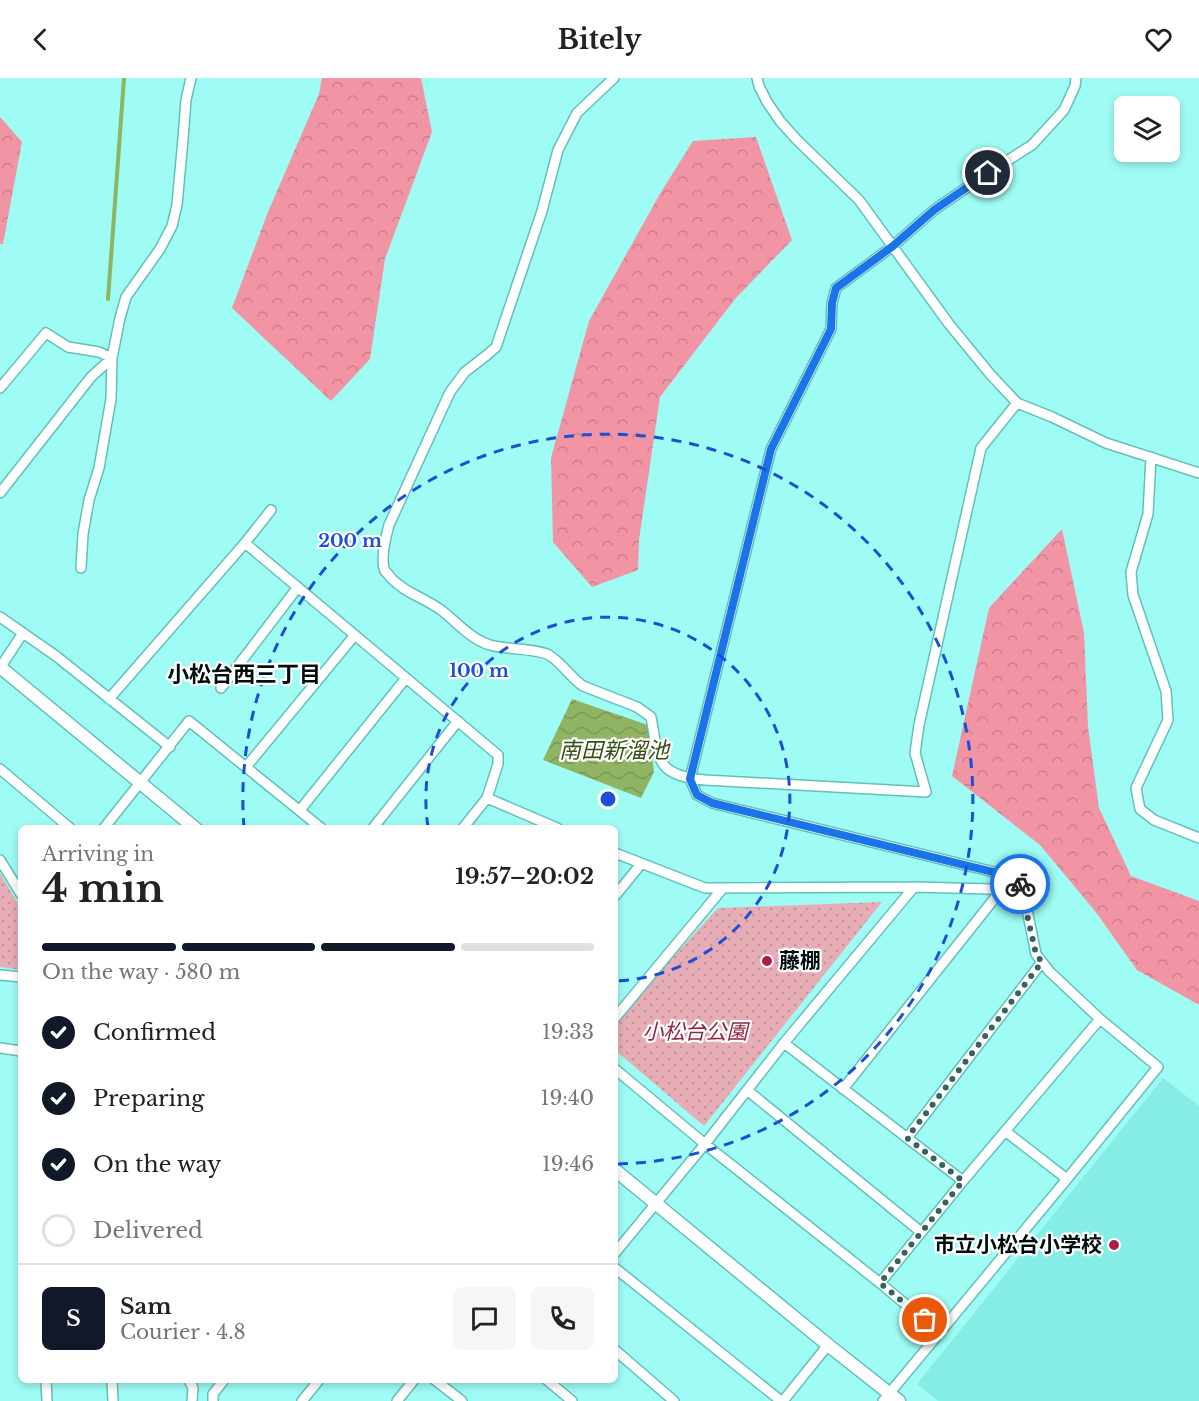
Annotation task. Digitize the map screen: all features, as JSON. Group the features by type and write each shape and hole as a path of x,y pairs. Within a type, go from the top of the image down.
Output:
{"street":[{"path":"81,568 83,534 89,500 99,468 111,399 112,358 120,318 126,297 160,249 172,226 177,205 186,100 191,78"},
{"path":"614,78 577,113 558,150 542,211 496,346 465,372 450,392 389,525 384,545 385,570 399,586 440,609 474,638 490,645 541,651 559,663 576,682 637,707 651,717 659,760 669,772 690,779 926,792 915,753 918,725 981,448 1017,403"},
{"path":"757,78 767,102 780,121 796,140 859,200 949,324 990,375 1017,403 1106,443 1199,473"},
{"path":"886,1397 1158,1067 1100,1019 1049,971 1036,954 1023,890 1018,878 712,803 697,795 690,779 771,449 831,329 832,303 836,288 893,246 934,210 1032,145 1064,110 1075,86 1076,78"},
{"path":"0,388 46,333 68,347 99,352 112,358"},
{"path":"0,493 91,377 112,358"},
{"path":"1151,458 1148,514 1131,572 1133,595 1166,691 1168,720 1136,789 1140,809 1154,820 1199,838"},
{"path":"109,699 271,510"},
{"path":"245,543 498,755 498,764 487,798 465,825"},
{"path":"221,688 298,587"},
{"path":"0,617 56,656 170,747"},
{"path":"23,633 0,667 191,825"},
{"path":"246,767 355,635"},
{"path":"300,810 406,678"},
{"path":"106,825 189,721 318,825"},
{"path":"375,825 458,721"},
{"path":"0,769 66,825"},
{"path":"487,798 550,825"},
{"path":"618,854 705,888 914,887 1023,890"},
{"path":"0,860 18,889"},
{"path":"618,892 641,864"},
{"path":"618,1249 784,1043 914,887"},
{"path":"618,1014 723,888"},
{"path":"843,1089 1002,889"},
{"path":"907,1138 1042,962"},
{"path":"0,975 18,977"},
{"path":"880,1283 1100,1019"},
{"path":"784,1043 963,1181"},
{"path":"0,1048 18,1051"},
{"path":"618,1072 940,1333"},
{"path":"747,1090 921,1232"},
{"path":"1005,1131 1067,1179"},
{"path":"618,1172 828,1345 886,1397 899,1401"},
{"path":"618,1270 782,1401 828,1345"},
{"path":"618,1353 674,1401"},
{"path":"46,1383 47,1401"},
{"path":"112,1383 113,1401"},
{"path":"190,1383 193,1388 192,1401"},
{"path":"213,1401 213,1395 222,1383"},
{"path":"302,1401 317,1383"},
{"path":"397,1401 412,1383"},
{"path":"439,1383 462,1401"},
{"path":"551,1383 572,1401"}],"shaded area":[{"name":"市立小松台小学校","path":"1163,1078 1199,1106 1199,1401 938,1401 917,1384"}],"green space":[{"path":"322,78 421,78 432,132 385,259 370,359 331,401 232,308 268,212 319,94"},
{"path":"0,117 22,142 3,244 0,244"},
{"path":"756,137 792,240 735,299 660,397 639,540 638,570 592,587 553,542 551,458 589,321 661,192 693,141"},
{"path":"1062,529 1084,633 1088,727 1099,808 1131,876 1199,901 1199,1005 1137,970 1095,911 1040,845 952,776 989,608"},
{"path":"0,873 18,904 18,970 0,967"},
{"name":"小松台公園","path":"882,902 704,1126 618,1053 618,1018 718,908"}],"water":[{"name":"南田新溜池","path":"572,699 648,725 654,772 641,798 543,760"}],"waterway":[{"path":"108,299 124,78"}],"way so far":[{"path":"925,1320 880,1283 963,1181 907,1138 1042,962 1036,954 1020,884"}],"place":[{"name":"藤棚","path":"767,961"},
{"name":"市立小松台小学校","path":"1114,1245"}],"district":[{"name":"小松台西三丁目","path":"244,674"}],"route":[{"path":"988,173 934,210 893,246 836,288 832,303 831,329 771,449 690,779 697,795 712,803 1018,878 1020,884"}]}
